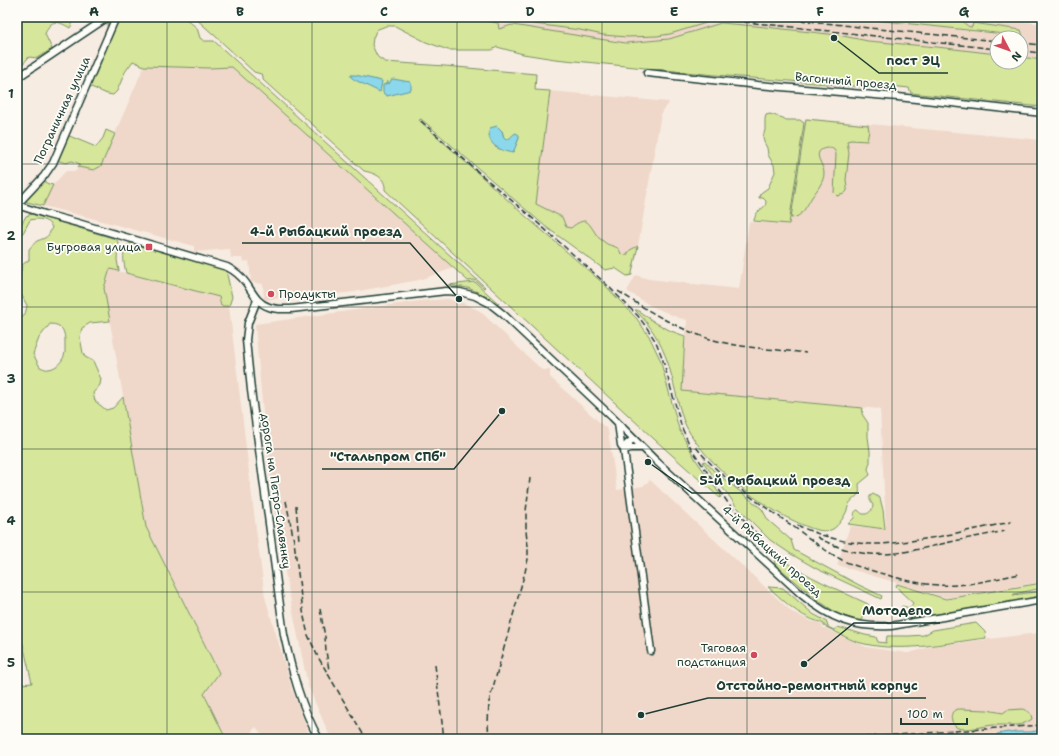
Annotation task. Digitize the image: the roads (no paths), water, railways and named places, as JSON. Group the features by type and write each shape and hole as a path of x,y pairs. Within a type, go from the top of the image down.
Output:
{"street":[{"path":"17,78 108,17"},
{"name":"Пограничная улица","path":"17,205 44,176 53,163 116,17"},
{"name":"Вагонный проезд","path":"647,73 758,85 898,97 1042,113"},
{"path":"17,205 78,222 232,270 237,273 246,283 257,300"},
{"name":"4-й Рыбацкий проезд","path":"257,300 269,307 277,309 291,309 452,291 469,294 489,303 503,314 618,423 642,448 802,595 831,616 865,626 891,626 1042,600"},
{"name":"дорога на Петро-Славянку","path":"257,300 248,323 246,340 283,630 291,666 300,696 309,720 319,739"},
{"path":"618,423 621,445 624,450 651,651"},
{"path":"624,450 627,444 633,439"},
{"path":"624,450 631,448 642,448"}],"water":[{"path":"351,75 382,81 380,92 355,80 351,77"},
{"path":"393,79 410,82 411,90 387,96 383,93 383,85 386,84 387,81 389,84"},
{"path":"497,126 502,131 506,140 513,134 516,133 519,135 513,153 495,146 492,142 489,134 490,128"},
{"path":"1042,730 1042,739 998,739 996,737 997,734 1008,732 1030,732"}],"railway":[{"path":"699,17 989,48"},
{"path":"773,17 989,40"},
{"path":"1029,44 1042,45"},
{"path":"1029,52 1042,53"},
{"path":"421,121 604,282 638,316 656,342 662,357 682,428 691,448 728,503 761,538"},
{"path":"618,291 645,309 704,337 720,342 745,346 806,353"},
{"path":"696,447 706,459 729,480 823,549 842,560 905,580 938,585 969,584 1020,574"},
{"path":"489,739 489,702 528,559 526,511 530,478"},
{"path":"286,501 294,541 301,597 308,635 318,657 366,739"},
{"path":"296,506 299,540"},
{"path":"797,525 817,533 848,542 879,544 937,537 1011,522"},
{"path":"817,537 833,545 849,550 867,554 875,554 926,548 1005,531"},
{"path":"320,609 329,670"},
{"path":"435,665 444,739"},
{"path":"838,739 1042,725"}],"place":[{"name":"пост ЭЦ","path":"834,38"},
{"name":"Бугровая улица","path":"149,247"},
{"name":"Продукты","path":"271,294"},
{"name":"4-й Рыбацкий проезд","path":"459,299"},
{"name":"\"Стальпром СПб\"","path":"502,411"},
{"name":"5-й Рыбацкий проезд","path":"648,462"},
{"name":"Тяговая подстанция","path":"754,655"},
{"name":"Мотодепо","path":"804,664"},
{"name":"Отстойно-ремонтный корпус","path":"641,715"}]}
